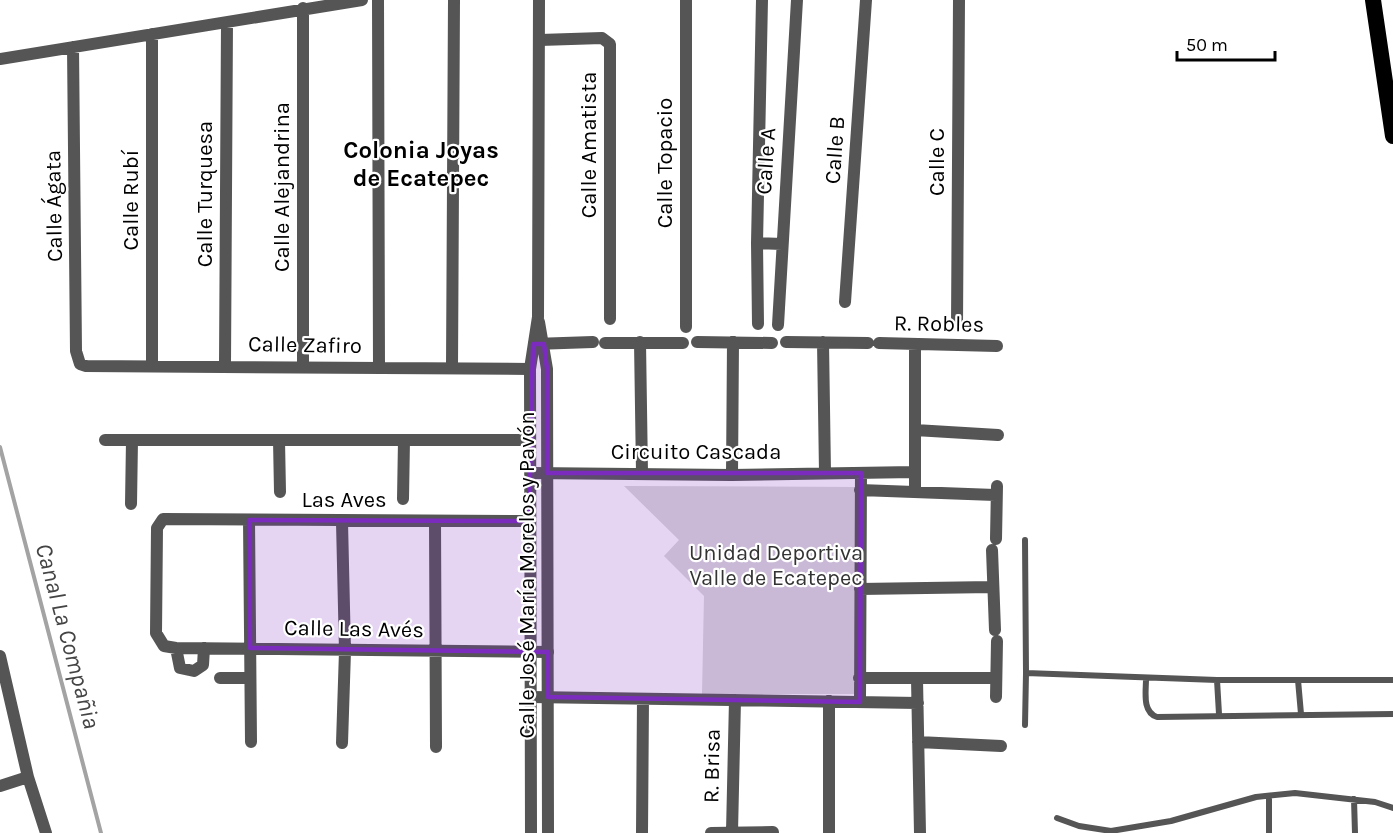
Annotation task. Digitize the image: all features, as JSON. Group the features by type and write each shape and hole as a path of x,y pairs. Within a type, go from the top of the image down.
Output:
{"highway":[{"path":"1372,0 1393,136"}],"street":[{"path":"0,59 362,0"},
{"path":"378,0 379,367"},
{"path":"452,368 454,0"},
{"name":"Calle José María Morelos y Pavón","path":"539,0 538,317 539,344 547,369 548,833"},
{"name":"Calle Topacio","path":"686,0 686,327"},
{"path":"758,324 757,243 762,0"},
{"name":"Calle A","path":"778,325 797,0"},
{"name":"Calle B","path":"845,302 866,0"},
{"name":"Calle C","path":"957,325 959,0"},
{"name":"Calle Alejandrina","path":"303,8 303,366"},
{"name":"Calle Turquesa","path":"225,365 227,22"},
{"name":"Calle Rubí","path":"152,34 152,366"},
{"name":"Calle Amatista","path":"540,40 602,38 610,44 609,319"},
{"name":"Calle Ágata","path":"73,46 76,351 80,364"},
{"path":"757,243 782,244"},
{"path":"640,342 642,473"},
{"path":"697,342 772,343"},
{"path":"732,475 733,342"},
{"name":"R. Robles","path":"786,342 997,346"},
{"path":"823,342 825,473"},
{"path":"539,344 683,343"},
{"name":"Calle José María Morelos y Pavón","path":"531,833 530,369 539,344"},
{"path":"915,345 915,492"},
{"name":"Calle Zafiro","path":"80,364 86,366 225,365 530,369"},
{"path":"915,430 998,435"},
{"path":"105,440 530,440"},
{"path":"131,504 132,440"},
{"path":"279,440 280,492"},
{"path":"403,499 404,440"},
{"name":"Circuito Cascada","path":"531,473 732,475 914,472"},
{"path":"860,702 861,473"},
{"path":"860,490 996,491 992,587 996,635 996,697"},
{"name":"Las Aves","path":"160,643 156,633 157,528 160,522 167,519 342,522 529,521"},
{"path":"249,520 251,742"},
{"path":"435,521 436,747"},
{"path":"342,522 345,651 342,743"},
{"path":"860,589 992,587"},
{"name":"Calle Las Avés","path":"160,643 176,648 548,652"},
{"path":"176,648 180,668 194,671 203,665 204,648"},
{"path":"0,656 2,676 28,777 46,833"},
{"path":"220,678 249,678"},
{"path":"859,678 995,678"},
{"path":"917,679 920,833"},
{"path":"531,697 918,703"},
{"path":"642,833 643,699"},
{"name":"R. Brisa","path":"732,832 735,700"},
{"path":"829,701 829,833"},
{"path":"918,742 1001,746"},
{"path":"0,786 28,777"},
{"name":"R. Brisa","path":"711,833 773,832"}],"lane":[{"path":"1025,540 1025,725"},
{"path":"1026,672 1146,679 1393,680"},
{"path":"1146,679 1147,709 1153,717 1219,714 1393,714"},
{"path":"1217,680 1219,714"},
{"path":"1298,680 1301,714"},
{"path":"1056,818 1098,832 1111,831 1171,820 1269,796 1303,793 1354,799 1393,808"},
{"path":"1269,796 1269,833"},
{"path":"1354,799 1355,833"}],"highlighted area":[{"path":"533,344 544,344 547,369 547,473 861,473 860,702 548,697 548,652 250,648 249,520 529,521"}],"green space":[{"name":"Unidad Deportiva Valle de Ecatepec","path":"624,486 857,487 854,694 702,694 704,596 664,556 679,540"}],"waterway":[{"name":"Canal La Compañia","path":"0,447 101,833"}],"district":[{"name":"Colonia Joyas de Ecatepec","path":"421,164"}]}
